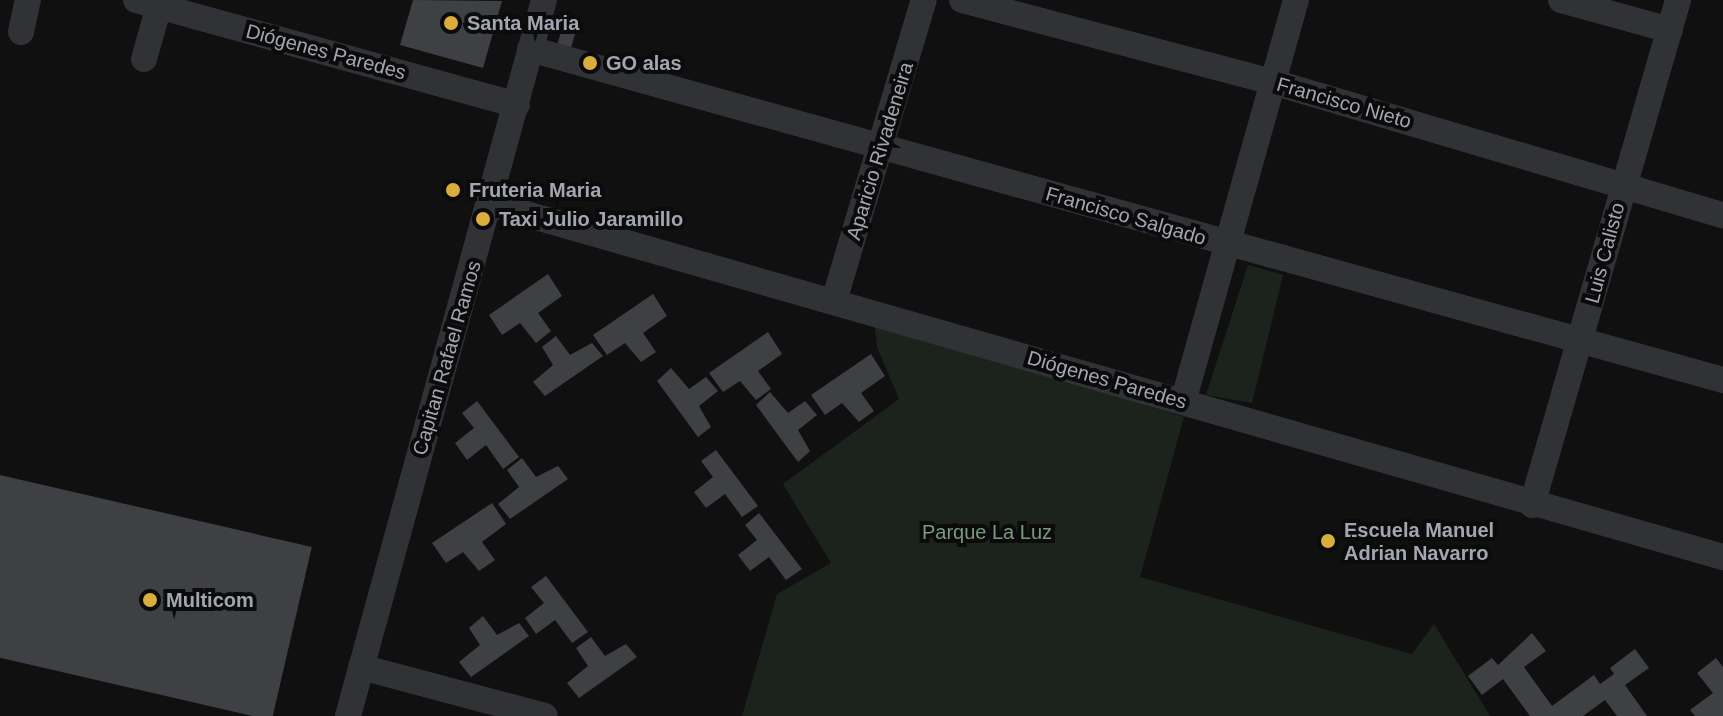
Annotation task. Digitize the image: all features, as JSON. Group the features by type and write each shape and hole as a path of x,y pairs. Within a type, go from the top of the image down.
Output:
{"street":[{"path":"21,32 28,0"},
{"name":"Capitan Rafael Ramos","path":"348,716 491,204 544,0"},
{"name":"Aparicio Rivadeneira","path":"834,301 883,147 924,0"},
{"name":"Francisco Nieto","path":"962,0 1273,82 1723,215"},
{"path":"1183,402 1296,0"},
{"path":"1561,0 1670,30"},
{"name":"Luis Calisto","path":"1532,505 1678,0"},
{"path":"144,59 147,3"},
{"name":"Diógenes Paredes","path":"147,3 517,105"},
{"name":"Francisco Salgado","path":"530,49 1723,380"},
{"name":"Diógenes Paredes","path":"491,204 1532,505 1723,557"},
{"path":"361,667 545,716"}],"green space":[{"path":"1248,265 1283,275 1252,403 1206,395"},
{"name":"Parque La Luz","path":"874,320 1184,417 1140,577 1412,654 1434,624 1490,716 742,716 777,594 831,563 783,484 899,399 877,347"}],"building":[{"name":"Santa Maria","path":"413,0 502,1 483,68 400,45"},
{"path":"562,29 575,33 571,47 558,43"},
{"path":"548,274 562,296 538,313 551,331 536,343 520,323 502,335 489,315"},
{"path":"653,294 667,316 643,333 656,352 641,362 625,343 607,355 593,335"},
{"path":"768,332 782,354 758,371 771,389 756,400 740,381 723,392 709,373"},
{"path":"556,336 570,355 592,343 603,356 545,396 533,382 553,365 542,347"},
{"path":"871,354 885,376 861,393 874,411 859,422 842,403 825,415 811,395"},
{"path":"671,368 689,389 706,377 718,391 699,406 711,427 698,437 657,381"},
{"path":"770,392 788,413 805,401 817,415 798,430 810,451 798,462 756,405"},
{"path":"477,401 519,457 503,469 486,445 467,460 455,443 474,428 462,413"},
{"path":"716,450 758,506 742,517 725,494 706,508 694,492 713,477 701,461"},
{"path":"522,458 536,477 558,466 568,479 510,519 498,504 519,487 507,470"},
{"name":"Multicom","path":"0,475 312,547 273,716 253,716 0,658"},
{"path":"492,503 506,524 482,542 495,560 479,571 463,552 446,563 432,543"},
{"path":"759,513 802,569 786,580 769,557 750,571 738,555 757,540 745,525"},
{"path":"546,576 588,632 572,643 555,620 536,634 525,618 544,603 531,587"},
{"path":"483,616 497,635 519,623 529,636 471,677 459,662 480,645 469,628"},
{"path":"1532,633 1546,651 1524,667 1552,706 1594,675 1600,684 1614,674 1610,668 1635,649 1649,668 1625,685 1647,716 1617,716 1605,700 1583,716 1530,716 1503,679 1482,695 1468,676 1492,658 1498,665"},
{"path":"591,637 605,656 626,644 637,657 579,698 567,683 588,666 576,648"},
{"path":"1716,658 1723,667 1723,716 1695,716 1690,710 1713,693 1697,673"}],"place":[{"name":"Santa Maria","path":"451,23"},
{"name":"GO alas","path":"590,63"},
{"name":"Fruteria Maria","path":"453,190"},
{"name":"Taxi Julio Jaramillo","path":"483,219"},
{"name":"Escuela Manuel Adrian Navarro","path":"1328,541"},
{"name":"Multicom","path":"150,600"}]}
